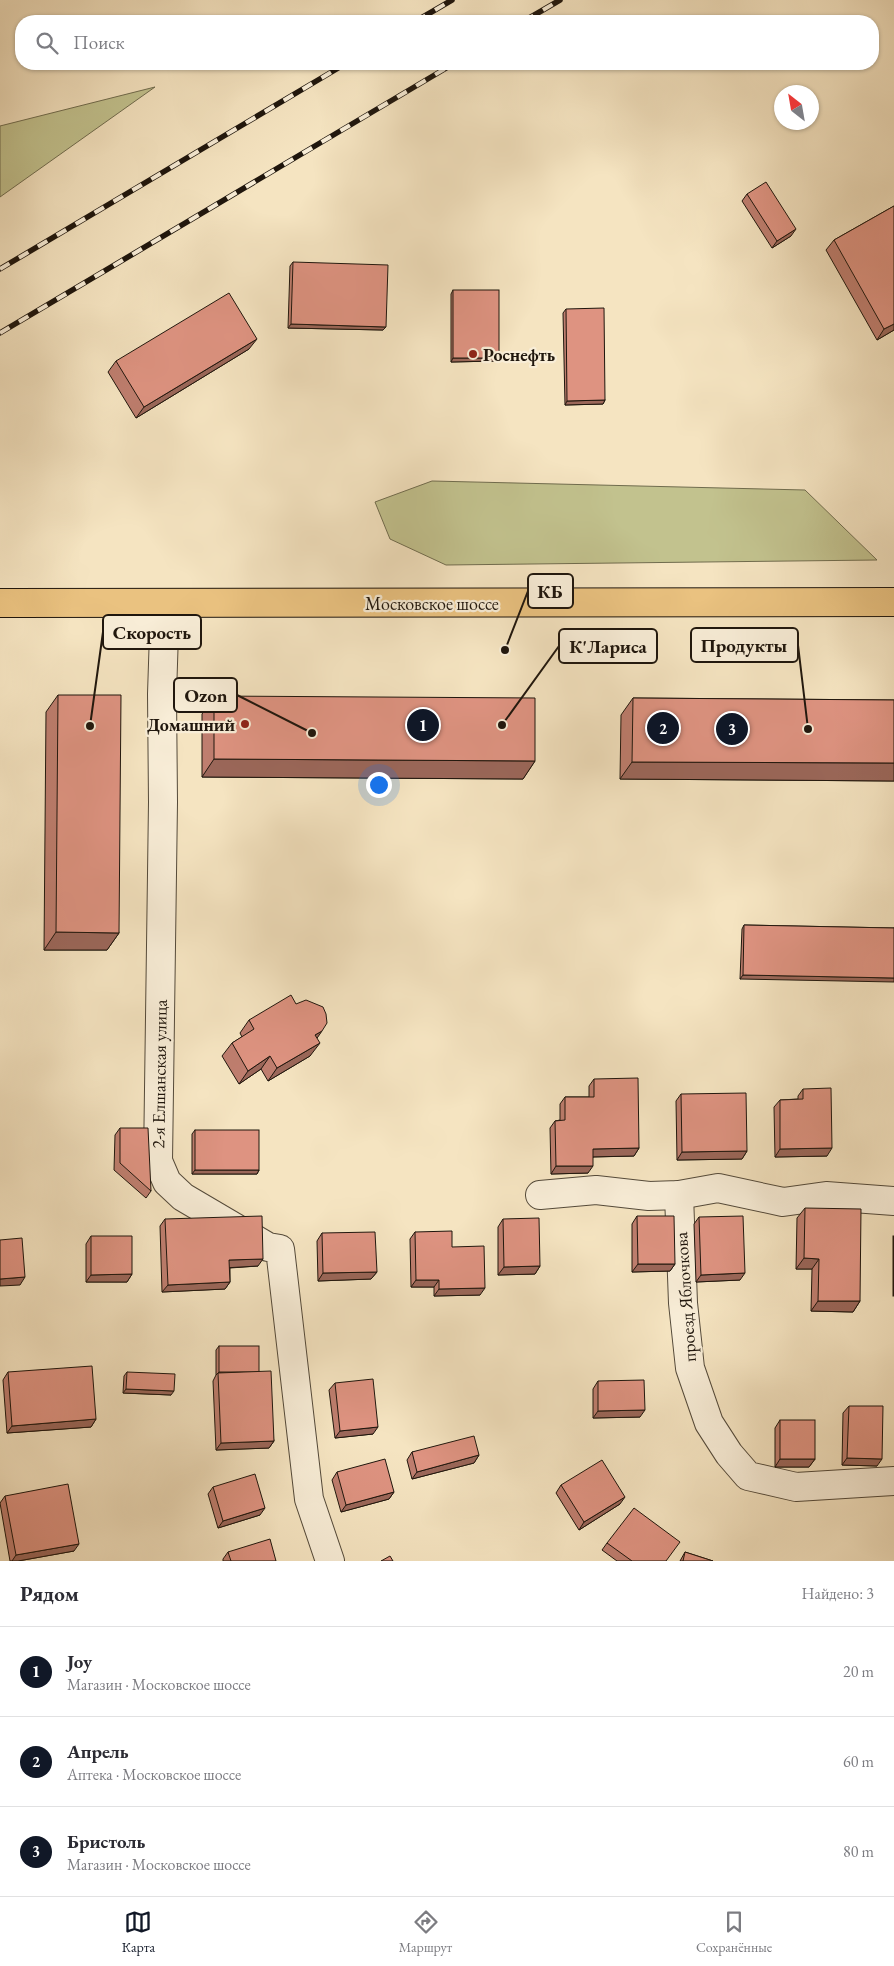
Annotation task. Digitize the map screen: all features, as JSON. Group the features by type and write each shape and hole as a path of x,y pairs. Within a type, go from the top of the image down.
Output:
{"main road":[{"name":"Московское шоссе","path":"0,603 894,602"}],"street":[{"name":"2-я Елшанская улица","path":"165,604 162,694 163,802 158,1161 167,1182 184,1197 268,1247 280,1249 309,1499 330,1561"},
{"path":"540,1195 596,1190 649,1196 679,1195 718,1188 783,1202 826,1196 894,1201"},
{"name":"проезд Яблочкова","path":"679,1195 683,1303 690,1368 709,1423 730,1454 748,1476 796,1487 894,1481"}],"green space":[{"path":"155,87 0,197 0,126"},
{"path":"432,481 805,490 877,560 446,565 390,539 375,502"}],"building":[{"path":"766,182 796,229 777,241 747,194"},
{"path":"894,206 894,324 884,329 834,240"},
{"path":"293,262 388,265 386,327 291,324"},
{"path":"453,290 499,290 499,358 453,358"},
{"path":"229,293 257,339 144,407 116,361"},
{"path":"604,308 605,400 567,401 566,309"},
{"path":"58,695 121,695 119,933 56,932"},
{"path":"214,696 535,698 535,761 214,759"},
{"path":"633,698 894,700 894,763 632,762"},
{"path":"744,925 894,928 894,978 743,975"},
{"path":"291,995 296,1004 306,1000 323,1007 327,1023 322,1031 315,1035 320,1043 277,1068 270,1056 248,1071 232,1043 254,1029 249,1020"},
{"path":"638,1078 639,1148 593,1149 593,1166 556,1166 555,1121 565,1120 565,1097 594,1097 594,1079"},
{"path":"831,1088 832,1148 780,1149 780,1100 803,1099 803,1089"},
{"path":"746,1093 747,1151 682,1152 681,1094"},
{"path":"120,1128 148,1128 151,1191 120,1163"},
{"path":"195,1130 259,1130 259,1170 195,1170"},
{"path":"805,1208 861,1209 860,1301 818,1301 819,1259 804,1258"},
{"path":"262,1216 263,1259 229,1260 230,1282 168,1285 165,1219"},
{"path":"637,1216 674,1216 675,1264 638,1264"},
{"path":"743,1216 745,1273 701,1275 699,1217"},
{"path":"539,1218 540,1266 504,1267 503,1219"},
{"path":"452,1231 452,1247 484,1246 485,1288 439,1289 439,1280 416,1280 415,1232"},
{"path":"375,1232 377,1272 323,1273 322,1233"},
{"path":"91,1236 132,1236 132,1274 91,1275"},
{"path":"22,1238 25,1277 0,1279 0,1240"},
{"path":"219,1346 259,1346 259,1372 219,1372"},
{"path":"92,1366 96,1419 12,1426 8,1372"},
{"path":"271,1371 274,1441 221,1443 218,1373"},
{"path":"127,1372 175,1374 174,1391 126,1389"},
{"path":"373,1379 378,1427 340,1431 335,1383"},
{"path":"644,1380 645,1410 598,1411 598,1381"},
{"path":"849,1406 883,1406 882,1459 847,1458"},
{"path":"780,1420 815,1420 815,1459 780,1459"},
{"path":"474,1436 479,1455 417,1472 412,1452"},
{"path":"385,1459 394,1492 346,1505 337,1472"},
{"path":"602,1460 625,1497 584,1522 561,1485"},
{"path":"255,1474 265,1508 223,1521 213,1487"},
{"path":"68,1484 79,1544 16,1555 5,1496"},
{"path":"634,1508 680,1542 666,1561 632,1561 607,1543"},
{"path":"270,1539 276,1561 231,1561 228,1552"},
{"path":"685,1552 713,1561 683,1561"},
{"path":"390,1556 393,1561 381,1561"}],"railway":[{"path":"426,15 452,0"},
{"path":"534,15 560,0"},
{"path":"0,269 335,70"},
{"path":"0,333 443,70"}],"place":[{"name":"Роснефть","path":"473,354"},
{"name":"КБ","path":"505,650"},
{"name":"Домашний","path":"245,724"},
{"name":"Joy","path":"423,725"},
{"name":"К'Лариса","path":"502,725"},
{"name":"Скорость","path":"90,726"},
{"name":"Апрель","path":"663,728"},
{"name":"Бристоль","path":"732,729"},
{"name":"Продукты","path":"808,729"},
{"name":"Ozon","path":"312,733"}]}
